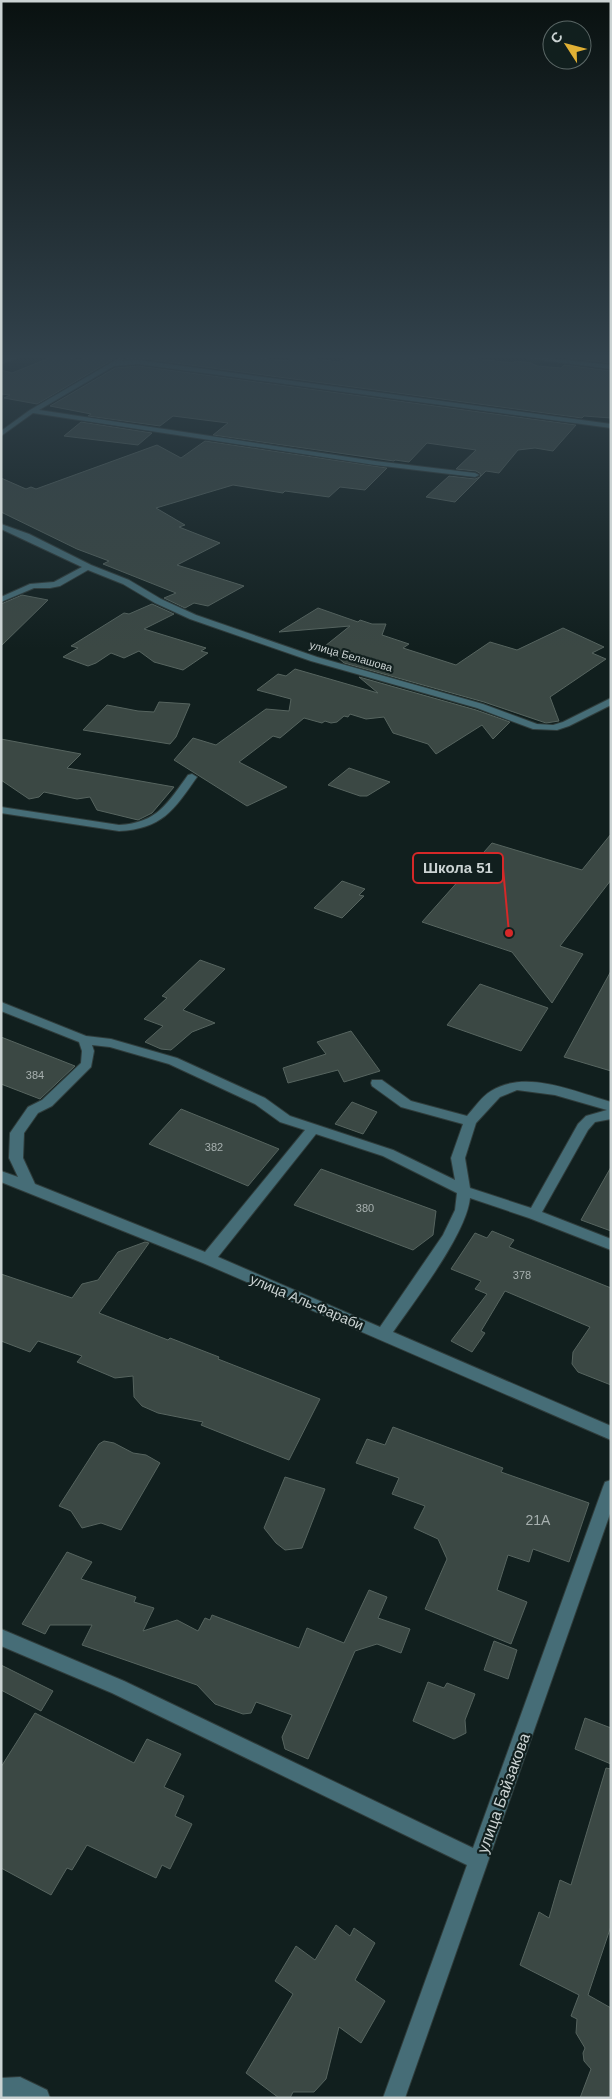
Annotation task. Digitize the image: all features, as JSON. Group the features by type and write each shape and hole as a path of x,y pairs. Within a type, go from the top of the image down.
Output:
{"street":[{"path":"309,453 475,475"},
{"name":"улица Белашова","path":"1,526 26,536 88,567 126,582 158,601 193,617 314,659 480,706 536,727 554,728 566,724 611,701"},
{"path":"1,600 33,586 57,584 88,567"},
{"path":"1,810 119,828 136,827 156,822 192,777"},
{"path":"1,1006 84,1040 111,1042 174,1061 260,1101 285,1119 388,1153 418,1166 464,1191 534,1214 611,1245"},
{"path":"29,1186 16,1158 17,1133 33,1110 47,1103 86,1064 88,1051 84,1040"},
{"path":"377,1082 406,1104 470,1121"},
{"path":"383,1335 448,1237 462,1210 464,1191 458,1158 470,1121 495,1094 516,1086 556,1091 611,1107"},
{"path":"534,1214 583,1127 590,1119 611,1114"},
{"path":"208,1260 314,1128"},
{"name":"улица Аль-Фараби","path":"1,1176 208,1260 611,1433"},
{"name":"улица Байзакова","path":"394,2098 611,1487"},
{"path":"1,1637 118,1687 479,1861"},
{"path":"1,2089 20,2088 39,2098"}],"building":[{"path":"135,453 172,453 181,458 188,453 286,453 387,468 365,490 340,487 329,497 285,491 283,493 233,485 156,508 185,525 179,527 220,543 177,565 244,586 208,606 194,603 185,608 164,598 176,593 103,564 109,561 77,549 1,512 1,478 26,489 31,487 36,489"},
{"path":"338,453 418,453 409,462"},
{"path":"473,453 516,453 499,473 486,471 480,477 481,474 476,471 456,469"},
{"path":"449,476 475,479 480,477 455,502 426,497"},
{"path":"22,595 48,600 1,646 1,604"},
{"path":"152,604 174,614 144,629 206,648 201,651 208,653 183,670 154,662 139,651 124,658 111,653 88,666 63,657 78,648 71,646 124,613 129,614"},
{"path":"318,608 358,622 360,620 372,624 386,624 382,635 409,644 403,648 456,665 490,642 517,650 563,628 604,647 592,653 606,659 550,697 559,721 546,723 484,702 344,663 325,646 350,626 279,632"},
{"path":"295,669 378,693 359,677 476,710 510,722 493,739 482,725 436,754 428,744 393,733 384,717 366,719 350,714 348,717 344,716 337,722 331,723 325,721 322,723 304,718 280,738 273,736 239,762 287,787 247,806 174,760 193,738 216,745 266,709 289,711 291,699 257,690 278,674 286,676"},
{"path":"159,702 190,704 176,737 170,744 83,730 107,705 154,712"},
{"path":"1,739 81,754 67,768 174,787 152,813 138,820 97,810 90,797 77,799 44,792 39,797 29,799 1,780"},
{"path":"349,768 390,782 367,796 360,796 328,785"},
{"path":"611,834 611,880 560,946 583,954 552,1003 512,952 422,922 492,843 582,870"},
{"path":"342,881 365,889 359,895 364,896 342,918 314,908"},
{"path":"200,960 225,969 183,1010 215,1023 192,1032 171,1050 161,1049 145,1042 163,1026 144,1019 167,998 162,996"},
{"path":"611,971 611,1071 564,1057"},
{"path":"480,984 548,1008 521,1051 447,1025"},
{"path":"351,1031 380,1071 344,1082 338,1070 288,1083 283,1068 326,1054 317,1042"},
{"path":"1,1037 75,1066 40,1099 1,1084"},
{"path":"352,1102 377,1112 363,1134 335,1124"},
{"path":"181,1109 279,1149 248,1186 149,1144"},
{"path":"611,1167 611,1231 581,1220"},
{"path":"321,1169 436,1211 433,1235 413,1250 294,1205"},
{"path":"492,1231 514,1240 509,1247 611,1288 611,1385 578,1372 572,1364 573,1352 590,1327 505,1291 481,1331 485,1333 472,1352 451,1341 487,1294 475,1289 481,1281 451,1269 475,1233 487,1238"},
{"path":"145,1242 149,1243 99,1313 168,1340 170,1338 219,1357 218,1359 320,1399 289,1460 201,1425 203,1422 158,1413 142,1406 134,1397 133,1376 115,1378 77,1362 82,1356 38,1341 30,1352 1,1341 1,1274 72,1298 82,1284 98,1280 118,1252"},
{"path":"393,1427 503,1468 501,1472 589,1503 569,1562 533,1549 529,1562 508,1555 497,1590 527,1602 511,1644 425,1609 447,1559 438,1539 414,1528 425,1506 392,1494 399,1478 356,1463 367,1439 385,1445"},
{"path":"104,1441 114,1443 133,1453 146,1455 160,1463 121,1530 101,1523 82,1528 71,1511 59,1506 99,1444"},
{"path":"285,1477 325,1489 302,1548 285,1550 276,1543 264,1528"},
{"path":"67,1552 92,1562 81,1579 136,1597 134,1602 154,1608 143,1631 177,1620 198,1631 205,1618 210,1620 212,1615 299,1648 307,1628 344,1643 369,1590 387,1597 378,1618 410,1629 401,1653 377,1644 355,1651 308,1759 285,1749 282,1737 292,1715 256,1702 251,1713 243,1714 215,1704 197,1685 82,1645 92,1625 50,1625 45,1634 22,1624"},
{"path":"494,1641 517,1650 508,1679 484,1670"},
{"path":"1,1665 53,1691 41,1711 1,1690"},
{"path":"428,1682 444,1688 447,1683 475,1694 465,1720 466,1733 454,1739 413,1721"},
{"path":"35,1713 134,1763 147,1739 181,1754 164,1787 184,1796 175,1816 192,1824 170,1869 162,1865 156,1878 87,1845 72,1870 67,1868 51,1895 1,1868 1,1767"},
{"path":"585,1718 611,1728 611,1764 575,1749"},
{"path":"606,1768 611,1769 611,1926 588,1995 611,2008 611,2098 580,2098 591,2069 584,2061 583,2053 585,2048 576,2033 577,2019 571,2016 579,1995 520,1965 539,1912 549,1918 560,1880 571,1885"},
{"path":"336,1925 350,1936 354,1928 375,1943 355,1980 385,2001 361,2043 339,2027 326,2079 314,2092 293,2092 290,2098 279,2098 246,2073 293,1994 275,1981 296,1946 315,1960"}],"place":[{"name":"Школа 51","path":"509,933"}]}
